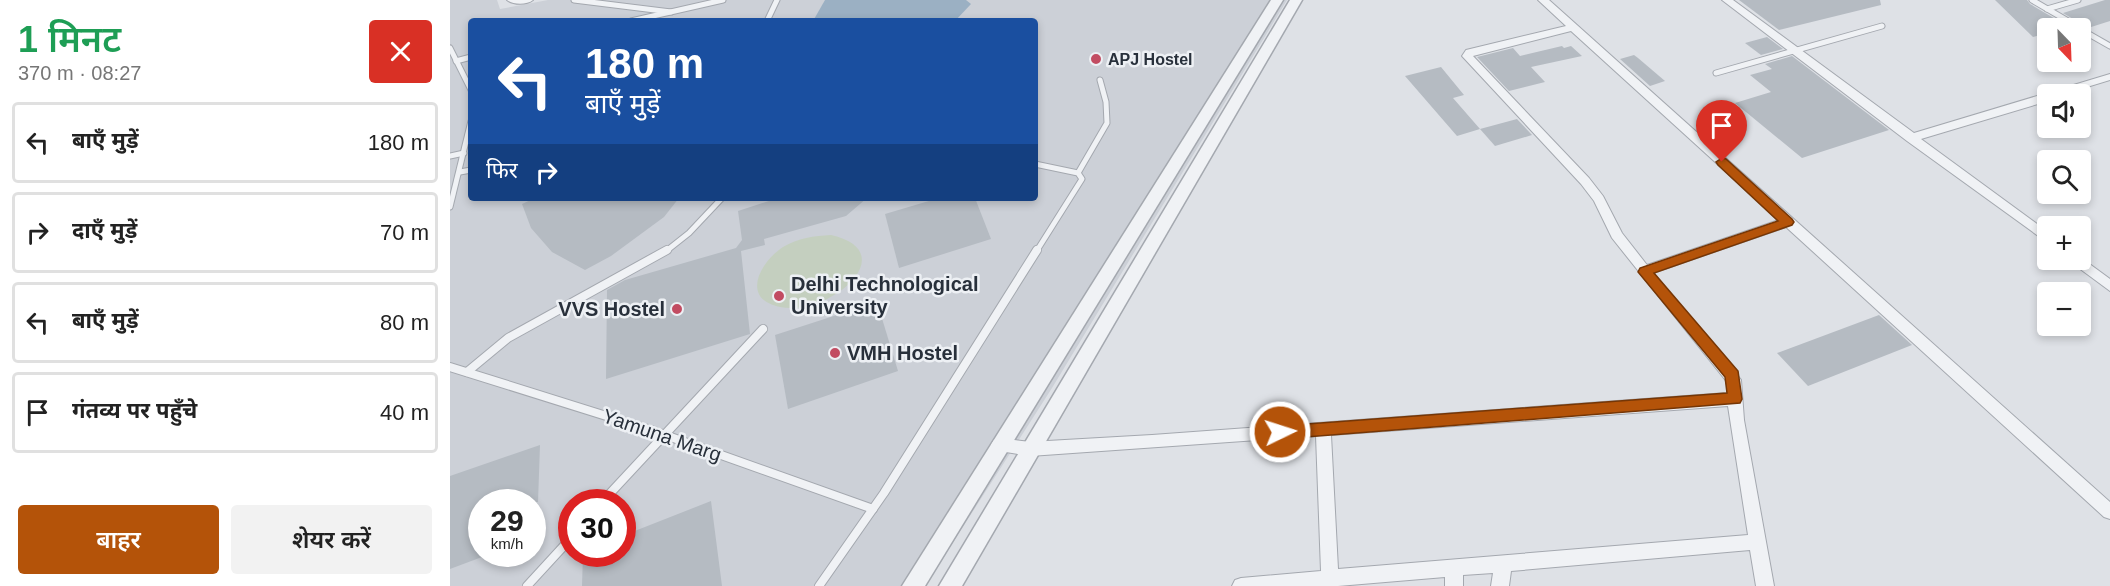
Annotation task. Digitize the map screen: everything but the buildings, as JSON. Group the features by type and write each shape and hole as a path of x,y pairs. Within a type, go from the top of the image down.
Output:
{"street":[{"path":"512,0 528,0"},
{"path":"913,586 1277,0"},
{"path":"950,586 1296,0"},
{"path":"1543,0 2110,512"},
{"path":"1727,0 2037,231"},
{"path":"1573,27 1470,52 1467,56 1585,181 1599,199 1617,235 1644,272 1732,375 1736,420 1765,586"},
{"path":"2087,84 2110,77"},
{"path":"1911,138 2037,100"},
{"path":"1644,272 1788,222"},
{"path":"2088,270 2110,286"},
{"path":"999,445 1030,449 1735,399"},
{"path":"1323,429 1331,579"},
{"path":"1241,586 1331,579 1454,578 1503,565 1758,542"},
{"path":"1500,586 1503,565"}],"lane":[{"path":"574,0 671,12"},
{"path":"644,18 723,0"},
{"path":"768,18 777,0"},
{"path":"2032,0 2062,18"},
{"path":"2047,9 2078,0"},
{"path":"1716,74 1882,26"},
{"path":"2091,35 2110,46"},
{"path":"450,48 468,84"},
{"path":"456,61 468,58"},
{"path":"1078,173 1107,123 1100,80"},
{"path":"450,207 468,135"},
{"path":"450,156 464,153"},
{"path":"819,586 873,509 1082,179 1078,173 1038,165"},
{"path":"460,172 468,171"},
{"path":"467,372 508,338 661,255 689,233 719,201"},
{"path":"614,489 763,329"},
{"name":"Yamuna Marg","path":"450,368 664,434 873,509"},
{"path":"527,586 558,552"}],"shaded area":[{"name":"Delhi Technological University","path":"450,0 497,0 500,9 548,0 1287,0 1052,388 925,586 450,586"}],"green space":[{"path":"831,235 852,243 861,255 860,268 852,281 837,293 819,302 799,307 780,307 768,303 760,296 757,288 761,270 783,247 812,237"}],"water":[{"path":"825,0 966,0 971,4 958,18 815,18"}],"place":[{"name":"APJ Hostel","path":"1096,59"},
{"name":"Delhi Technological University","path":"779,296"},
{"name":"VVS Hostel","path":"677,309"},
{"name":"VMH Hostel","path":"835,353"}],"route":[{"path":"1280,432 1735,399 1732,375 1644,272 1788,222 1722,162"}]}
